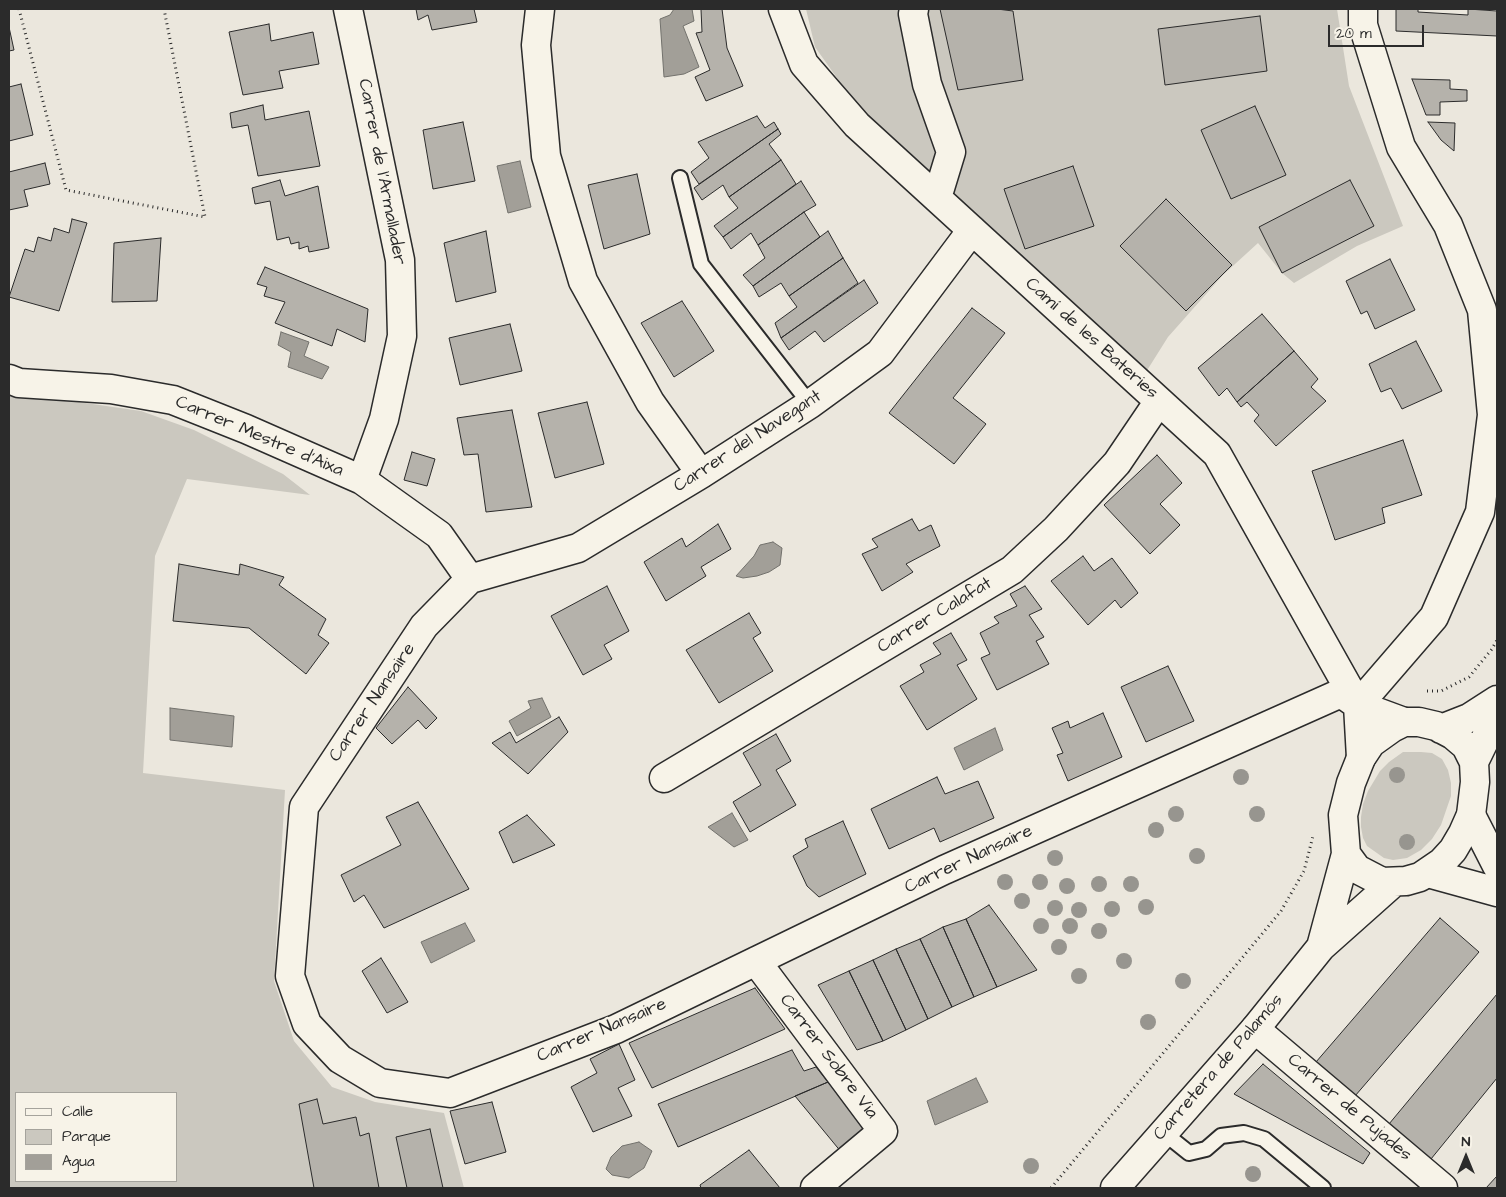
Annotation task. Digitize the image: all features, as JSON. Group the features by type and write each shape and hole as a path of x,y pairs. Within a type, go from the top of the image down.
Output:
{"street":[{"name":"Carrer de l'Armallader","path":"348,9 400,260 402,336 384,420 362,480"},
{"path":"540,9 536,45 546,156 582,281 650,402 701,474"},
{"name":"Camí de les Bateries","path":"783,9 804,64 857,125 1217,454 1358,704"},
{"path":"914,9 913,14 927,84 951,152 937,198"},
{"path":"1361,758 1358,704 1434,617 1480,512 1492,415 1482,310 1448,225 1401,147 1363,25 1363,9"},
{"name":"Carrer del Navegant","path":"470,579 578,548 701,474 810,404 880,352 972,230"},
{"name":"Carrer Mestre d'Aixa","path":"9,378 19,382 110,389 173,400 246,429 362,480 439,535 470,579"},
{"name":"Carrer Calafat","path":"664,778 1012,570 1056,529 1117,463 1159,401"},
{"name":"Carrer Nansaire","path":"470,579 424,626 304,808 290,976 308,1024 340,1059 380,1083 450,1093 616,1029 944,870 1341,693 1358,704"},
{"path":"1441,729 1469,718 1497,700"},
{"path":"1358,704 1404,722 1419,722 1441,729 1453,735 1466,746 1474,762 1475,782 1471,816 1453,850 1442,862 1420,877 1406,881 1382,882 1371,878 1356,868 1346,854 1343,815 1351,783 1361,758 1371,743 1404,722"},
{"path":"1474,762 1497,715"},
{"path":"1471,816 1497,866"},
{"name":"Carretera de Palamós","path":"1321,947 1346,854"},
{"path":"1428,873 1497,892"},
{"name":"Carretera de Palamós","path":"1116,1188 1255,1029 1321,947 1394,882"},
{"name":"Carrer Sobre Via","path":"756,961 883,1130 815,1188"},
{"name":"Carrer de Pujades","path":"1255,1029 1444,1188"}],"lane":[{"path":"680,178 701,264 810,404"},
{"path":"1164,1133 1188,1153 1206,1149 1221,1136 1244,1133 1264,1139 1323,1188"}],"path":[{"path":"19,9 66,190 205,217 164,9"},
{"path":"1469,677 1497,640"},
{"path":"1051,1188 1281,911"}],"green space":[{"path":"806,9 1337,9 1349,86 1403,226 1357,246 1294,283 1282,273 1258,243 1223,275 1168,337 1146,372 910,158 852,99 815,47"},
{"path":"9,392 141,411 194,430 283,474 310,495 187,479 155,556 143,773 285,790 274,981 294,1041 332,1087 375,1102 444,1113 464,1188 9,1188"},
{"path":"1403,752 1432,753 1442,759 1448,770 1451,796 1441,825 1432,839 1421,850 1407,858 1393,860 1384,858 1367,846 1363,838 1361,817 1368,791 1380,771"}],"water":[{"path":"674,9 692,9 694,21 683,26 699,67 684,74 664,77 660,19 670,15"},
{"path":"520,161 531,207 508,213 497,166"},
{"path":"281,332 309,342 304,356 329,367 322,379 288,367 291,352 278,345"},
{"path":"773,542 782,548 780,565 769,572 757,576 743,578 736,576 754,556 760,545"},
{"path":"542,698 551,717 517,736 509,721 531,708 528,701"},
{"path":"170,708 234,716 232,747 170,740"},
{"path":"995,728 1003,750 964,770 954,748"},
{"path":"732,813 748,840 734,847 708,827"},
{"path":"465,923 475,941 431,963 421,942"},
{"path":"976,1078 988,1102 935,1125 927,1101"},
{"path":"639,1142 652,1151 644,1168 629,1178 612,1175 606,1169 611,1157 622,1146"}],"building":[{"path":"416,9 474,9 477,22 432,30 428,15 418,20"},
{"path":"701,9 722,9 727,48 743,86 706,101 695,77 710,70 696,33 702,32"},
{"path":"940,9 997,9 1013,11 1023,80 958,90"},
{"path":"1396,9 1418,9 1418,12 1468,15 1468,9 1497,11 1497,36 1396,31"},
{"path":"1260,16 1267,71 1165,85 1158,29"},
{"path":"269,24 271,41 313,32 319,64 279,71 283,88 243,95 229,32"},
{"path":"9,27 14,50 9,51"},
{"path":"1412,79 1450,80 1450,89 1467,90 1467,101 1440,102 1440,115 1426,115"},
{"path":"21,84 33,135 9,141 9,87"},
{"path":"263,105 265,120 309,111 320,166 258,176 248,125 232,128 230,113"},
{"path":"1255,106 1286,175 1231,199 1201,130"},
{"path":"757,116 765,128 774,122 778,129 699,184 691,172 709,158 698,142"},
{"path":"463,122 475,181 433,189 423,130"},
{"path":"1428,122 1455,123 1454,151 1441,140"},
{"path":"778,129 781,134 769,144 781,160 729,197 723,185 702,200 694,188"},
{"path":"781,160 796,184 723,237 714,226 738,208 729,197"},
{"path":"45,163 50,184 24,190 28,206 9,210 9,172"},
{"path":"1073,166 1094,226 1025,249 1004,189"},
{"path":"637,174 650,234 604,249 588,185"},
{"path":"280,180 285,196 318,186 329,248 309,252 308,246 299,249 299,242 291,244 289,237 277,240 270,201 255,204 252,188"},
{"path":"1350,180 1374,226 1282,273 1259,227"},
{"path":"801,181 816,205 758,245 751,233 731,249 723,237"},
{"path":"1166,199 1232,265 1186,311 1120,246"},
{"path":"804,212 820,237 753,286 743,275 765,258 758,245"},
{"path":"72,219 87,223 59,311 9,297 25,249 34,252 38,237 51,241 54,228 69,233"},
{"path":"486,231 496,292 456,302 444,243"},
{"path":"828,231 843,258 789,296 781,283 759,297 753,286"},
{"path":"161,238 157,301 112,302 114,243"},
{"path":"843,258 858,283 781,338 775,323 797,307 789,296"},
{"path":"1390,259 1415,310 1375,329 1367,311 1361,314 1346,281"},
{"path":"265,267 368,309 365,342 337,329 332,346 275,323 285,302 264,296 267,287 257,284"},
{"path":"864,280 878,303 824,342 815,331 789,350 781,338"},
{"path":"682,301 714,351 674,377 641,323"},
{"path":"972,308 1005,333 953,398 986,424 954,464 889,413"},
{"path":"1262,314 1294,351 1237,402 1227,388 1219,396 1198,368"},
{"path":"510,324 522,371 460,385 449,338"},
{"path":"1416,341 1442,391 1402,409 1391,388 1381,392 1369,364"},
{"path":"1294,351 1318,379 1311,387 1326,401 1276,446 1254,421 1259,415 1247,402 1241,407 1237,402"},
{"path":"587,402 604,464 555,478 538,413"},
{"path":"512,410 532,507 486,512 478,454 464,455 457,418"},
{"path":"1403,440 1422,495 1382,508 1385,523 1335,540 1312,471"},
{"path":"412,452 435,459 427,486 404,480"},
{"path":"1157,455 1182,483 1160,504 1180,525 1150,554 1104,505"},
{"path":"912,519 919,531 931,525 940,546 906,564 913,572 882,591 862,554 878,547 872,539"},
{"path":"718,524 731,549 701,567 706,576 666,601 644,562 682,538 686,547"},
{"path":"1083,556 1094,571 1112,558 1138,593 1121,608 1115,600 1088,625 1051,581"},
{"path":"179,564 239,575 240,564 284,577 279,585 326,619 318,635 329,643 306,674 249,628 173,621"},
{"path":"607,586 629,631 604,645 612,659 583,675 551,616"},
{"path":"1025,586 1042,609 1029,615 1044,637 1036,641 1049,664 997,690 981,658 990,654 980,633 999,623 994,617 1017,606 1010,594"},
{"path":"749,613 761,633 753,638 773,671 719,703 686,650"},
{"path":"951,633 967,660 957,665 977,699 927,730 900,686 924,672 920,665 941,654 933,643"},
{"path":"1168,666 1194,721 1146,742 1121,687"},
{"path":"408,687 437,718 426,729 418,720 392,744 376,728"},
{"path":"1103,713 1122,757 1068,781 1057,755 1063,753 1052,728 1068,721 1070,728"},
{"path":"559,717 568,732 528,774 492,743 510,732 516,743"},
{"path":"776,734 791,761 776,770 796,805 750,832 733,802 761,785 743,753"},
{"path":"937,777 945,794 978,781 994,818 940,842 934,828 889,849 871,809"},
{"path":"418,802 469,889 384,928 364,895 354,902 341,875 401,845 386,817"},
{"path":"527,815 555,845 513,863 499,832"},
{"path":"843,821 866,874 819,897 807,886 793,856 808,847 805,839"},
{"path":"989,905 1037,970 997,987 966,919"},
{"path":"1440,918 1479,952 1355,1096 1316,1062"},
{"path":"966,919 997,987 974,997 943,927"},
{"path":"943,927 974,997 952,1007 920,939"},
{"path":"920,939 952,1007 928,1019 896,949"},
{"path":"896,949 928,1019 906,1030 873,960"},
{"path":"381,958 408,1002 387,1013 362,971"},
{"path":"873,960 906,1030 883,1041 849,971"},
{"path":"849,971 883,1041 857,1050 818,985"},
{"path":"755,988 785,1029 652,1088 629,1043"},
{"path":"1497,994 1497,1078 1431,1159 1389,1124"},
{"path":"619,1044 635,1080 618,1088 632,1116 593,1132 571,1087 597,1073 590,1059"},
{"path":"792,1050 804,1071 816,1067 828,1082 678,1147 658,1104"},
{"path":"1263,1064 1370,1153 1363,1164 1234,1094"},
{"path":"828,1082 868,1131 842,1153 795,1096"},
{"path":"317,1099 323,1124 356,1117 360,1136 369,1133 379,1188 314,1188 299,1104"},
{"path":"492,1102 506,1152 465,1164 450,1111"},
{"path":"430,1129 443,1188 407,1188 396,1137"},
{"path":"749,1150 780,1188 701,1188 700,1185"},
{"path":"1497,1176 1497,1188 1486,1188"}]}
